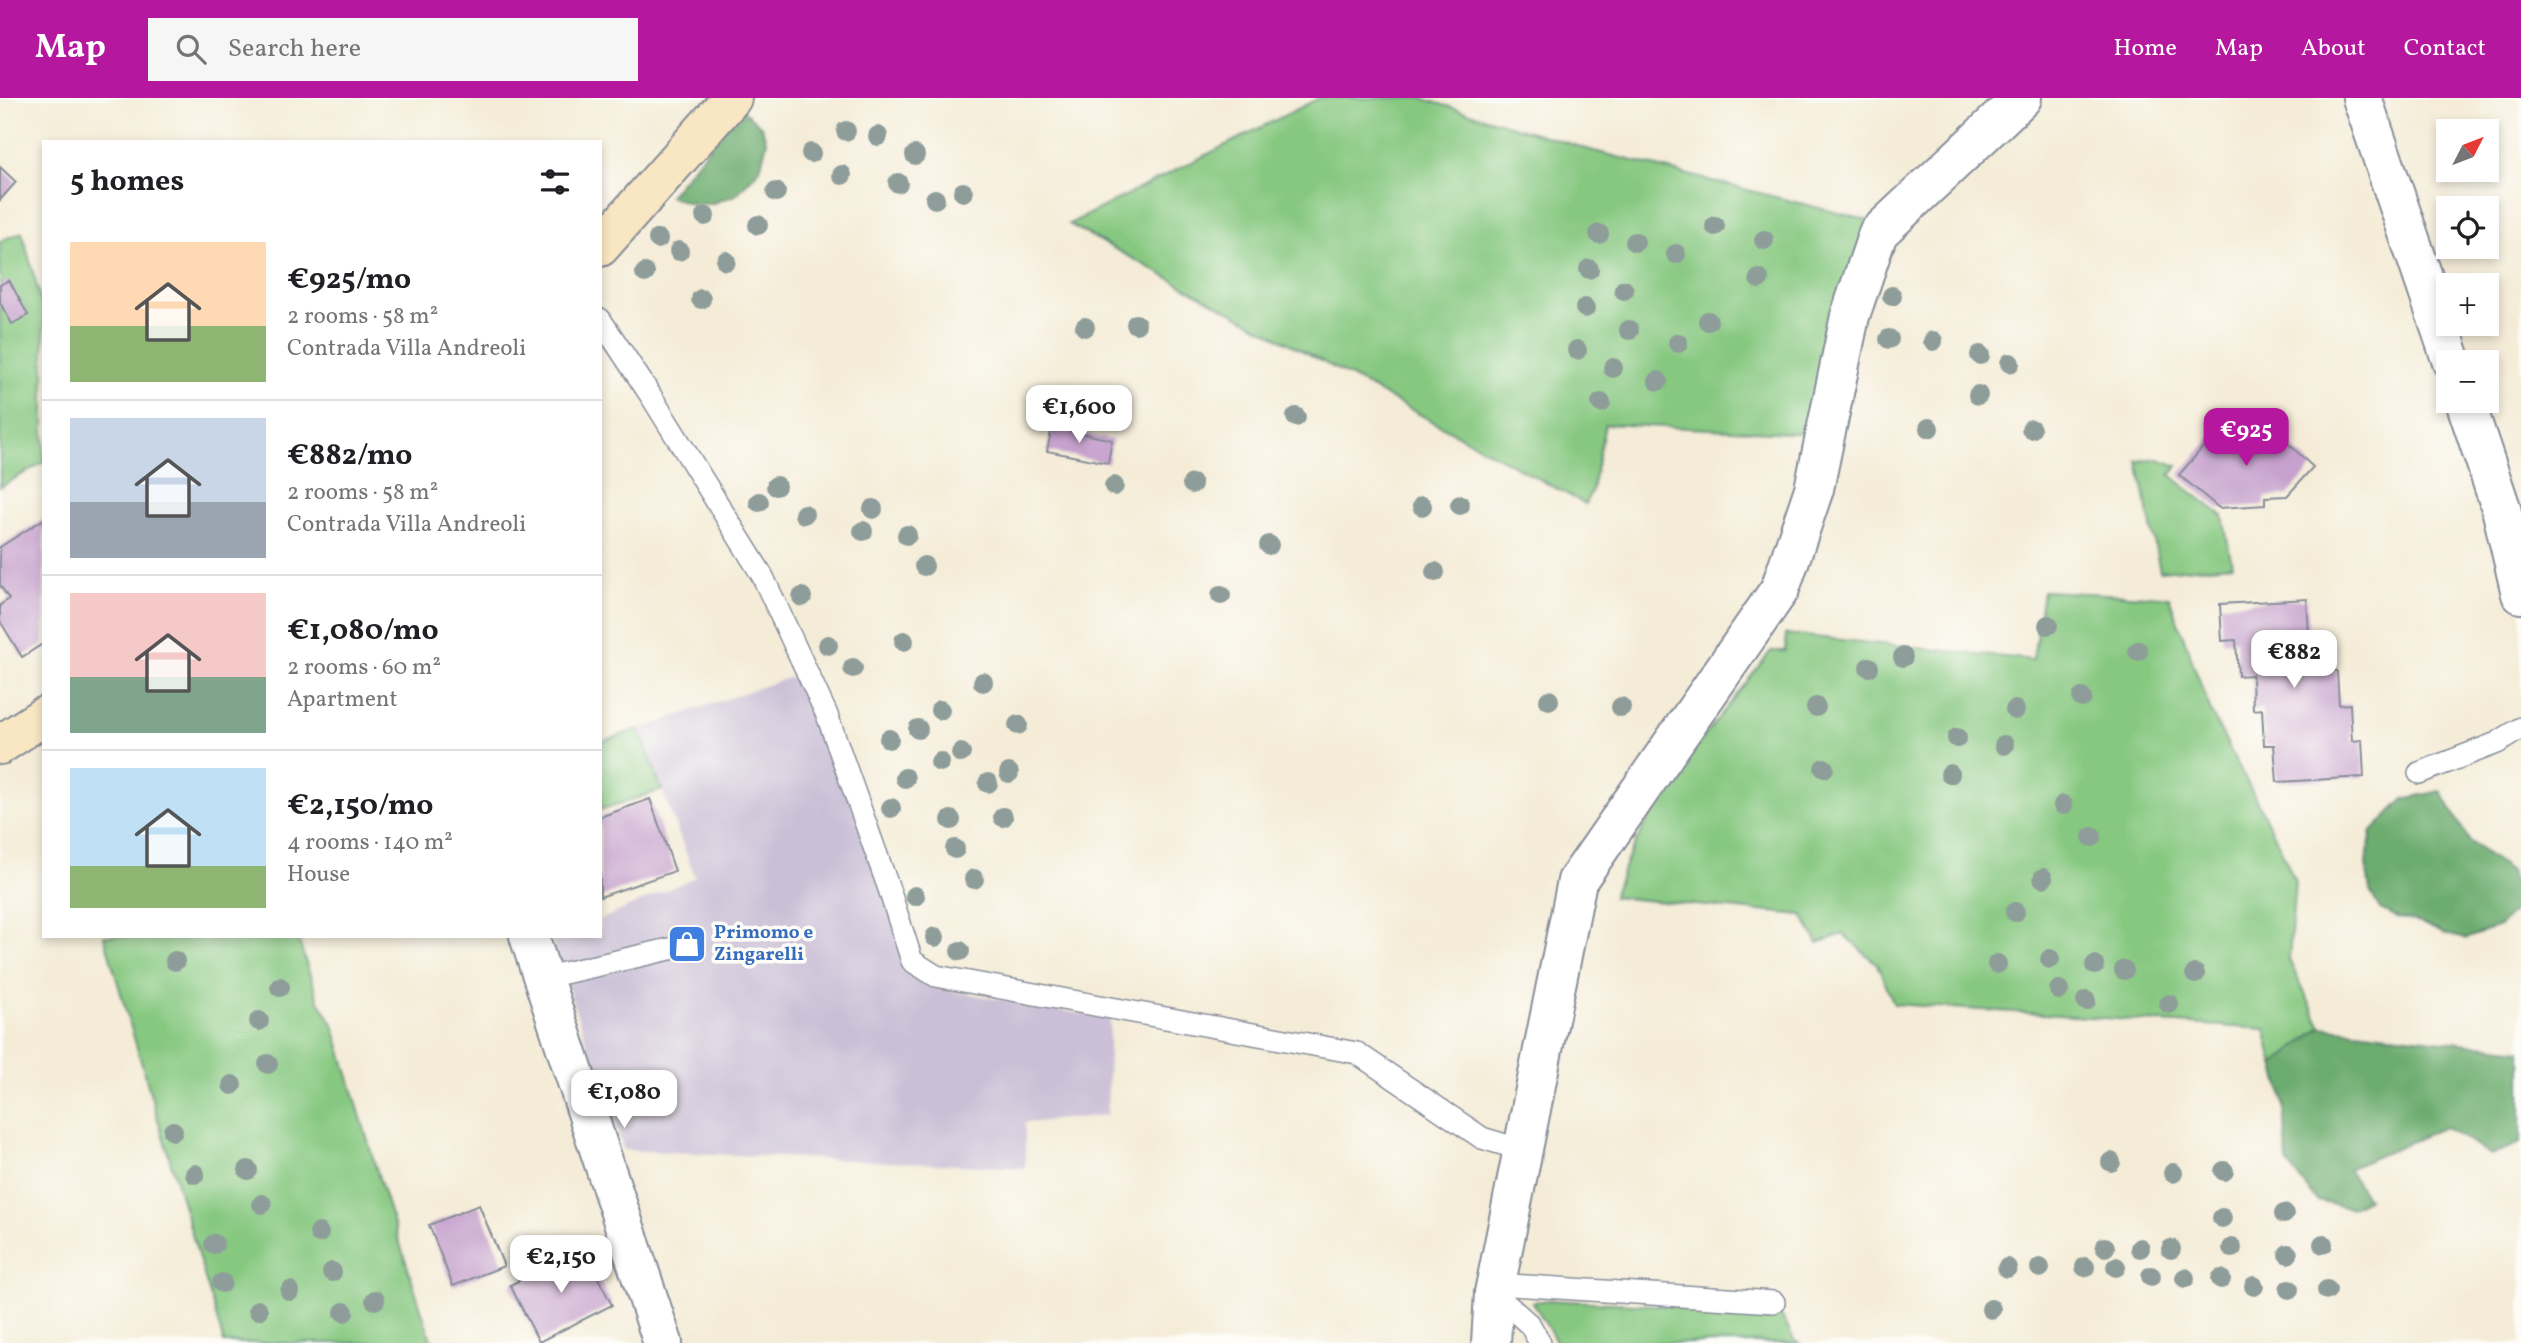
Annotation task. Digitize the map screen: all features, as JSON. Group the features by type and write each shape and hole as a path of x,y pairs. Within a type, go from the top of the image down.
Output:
{"main road":[{"path":"602,245 732,98"},
{"path":"0,744 42,717"}],"street":[{"path":"1491,1343 1495,1288 1577,881 1780,589 1814,489 1850,316 1878,233 2022,98"},
{"path":"2362,98 2448,350"},
{"path":"2469,413 2501,508 2521,594"},
{"path":"530,938 663,1343"}],"lane":[{"path":"602,322 762,575 827,715 912,961 936,976 1357,1053 1482,1138 1522,1150"},
{"path":"2420,773 2497,743 2521,728"},
{"path":"542,978 670,949"},
{"path":"1495,1288 1774,1302"},
{"path":"1495,1288 1530,1325 1540,1343"}],"shaded area":[{"path":"799,664 916,971 952,991 1110,1019 1107,1115 1025,1123 1025,1168 624,1150 552,942 561,938 602,938 602,919 695,877 639,729 793,676"}],"green space":[{"path":"1319,98 1421,98 1594,151 1882,224 1813,434 1605,424 1592,490 1585,504 1069,224"},
{"path":"741,109 761,126 767,142 760,169 736,195 710,204 692,204 669,196"},
{"path":"22,232 42,306 42,463 0,487 0,241"},
{"path":"2159,459 2178,466 2170,475 2223,516 2232,565 2160,571 2138,461"},
{"path":"2043,591 2169,597 2212,715 2275,836 2295,881 2289,960 2321,1027 2274,1065 2265,1029 1894,1004 1877,964 1843,934 1818,943 1802,915 1613,897 1642,830 1661,798 1703,738 1771,651 1785,651 1786,634 2033,660"},
{"path":"639,729 662,790 602,809 602,741"},
{"path":"2441,791 2469,841 2510,871 2520,894 2513,912 2499,926 2466,939 2445,934 2380,909 2370,891 2366,864 2372,831 2404,799"},
{"path":"105,938 298,938 318,999 333,1024 432,1343 224,1343"},
{"path":"2321,1027 2521,1050 2521,1143 2491,1155 2444,1127 2348,1169 2367,1199 2350,1208 2317,1201 2287,1162 2284,1100 2274,1065"},
{"path":"1549,1300 1779,1311 1794,1340 1799,1343 1557,1343 1533,1302"}],"building":[{"path":"0,167 16,182 0,200"},
{"path":"9,280 28,315 12,324 0,303 0,285"},
{"path":"2244,416 2263,435 2277,433 2313,467 2287,496 2265,497 2265,505 2219,508 2179,475 2212,437 2227,437"},
{"path":"1052,427 1112,440 1108,463 1047,451"},
{"path":"42,520 42,644 22,657 0,621 0,605 9,599 0,585 0,547"},
{"path":"2307,599 2309,636 2326,635 2328,671 2337,671 2339,705 2350,704 2352,741 2362,740 2364,777 2277,782 2274,745 2264,745 2262,709 2253,710 2252,675 2238,676 2236,640 2222,641 2220,604"},
{"path":"650,799 675,871 602,896 602,816"},
{"path":"479,1205 504,1266 453,1286 429,1225"},
{"path":"583,1249 612,1305 539,1342 510,1285"}],"place":[{"name":"Primomo e Zingarelli","path":"687,944"}]}
